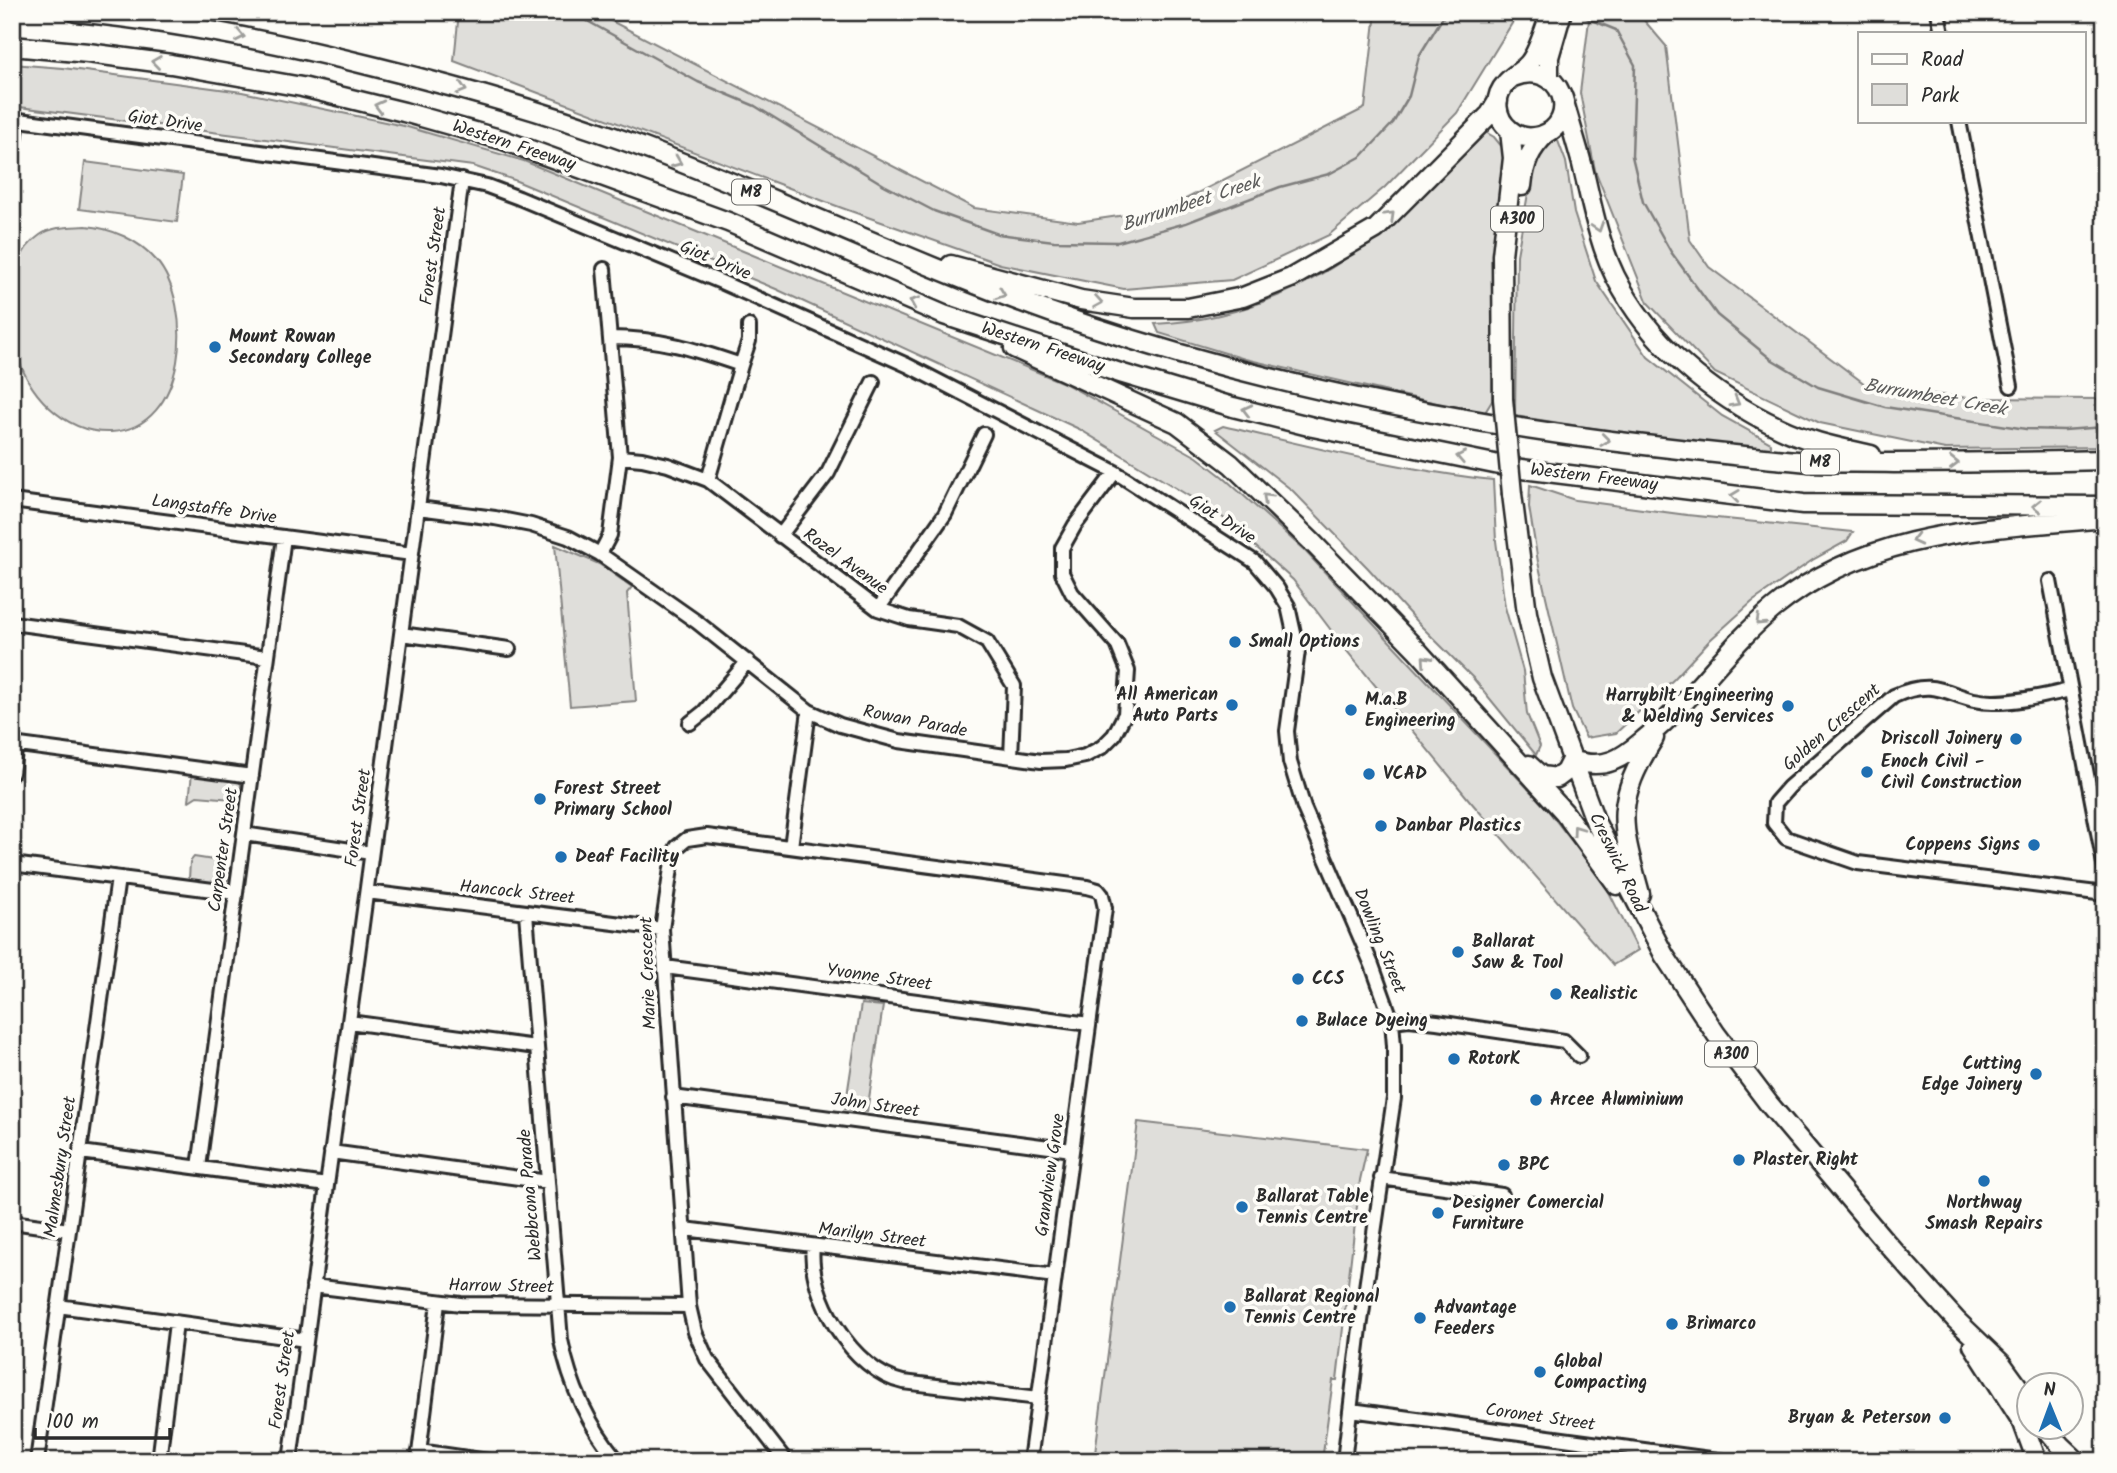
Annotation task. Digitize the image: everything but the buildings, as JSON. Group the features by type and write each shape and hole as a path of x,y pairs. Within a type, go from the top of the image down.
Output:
{"highway":[{"name":"Western Freeway","path":"76,12 154,20 346,59 537,111 628,142 977,286 1091,327 1241,370 1415,411 1537,431 1812,462 2105,460"},
{"path":"111,12 154,20"},
{"path":"867,241 1081,300 1134,308 1188,308 1243,297 1291,278 1376,229 1490,114 1505,84 1530,62 1551,12"},
{"path":"1549,78 1549,57 1562,12"},
{"name":"Western Freeway","path":"15,47 171,64 302,88 404,112 503,140 728,222 944,315 1110,370 1233,407 1313,427 1514,468 1803,504 2105,506"},
{"path":"1513,77 1533,72 1549,78 1559,88 1596,222 1615,276 1643,320 1680,362 1717,392 1781,428 1832,447 1909,463"},
{"name":"A300","path":"1546,134 1561,118 1563,98"},
{"name":"A300","path":"1498,101 1499,115 1510,131"},
{"path":"1510,131 1535,138 1546,134"},
{"name":"Creswick Road","path":"1510,131 1513,158 1503,255 1503,399 1511,494 1527,613 1542,678 1596,823 1664,955 1716,1034 1769,1104 1876,1231 1956,1320 2001,1363 2016,1384"},
{"name":"Creswick Road","path":"1503,310 1524,164 1535,145 1546,134"},
{"path":"944,315 1177,423 1231,464 1350,580 1489,728 1564,812 1647,923"},
{"path":"1489,728 1541,776 1562,776 1571,760 1590,765 1611,762 1629,752 1664,724 1741,639 1774,608 1815,580 1859,558 1913,540 1949,533 2105,518"},
{"path":"1647,923 1625,838 1623,815 1637,766 1664,724"},
{"name":"Creswick Road","path":"1956,1320 2019,1415 2030,1437 2036,1461"},
{"path":"2058,1442 2077,1461"}],"street":[{"path":"1938,12 1942,32"},
{"path":"12,162 15,119"},
{"name":"Giot Drive","path":"15,119 462,180 487,186 721,282 894,360 1115,472 1255,562 1288,606 1298,651"},
{"path":"1959,122 2011,386"},
{"name":"Forest Street","path":"290,1461 462,180"},
{"path":"600,554 610,535 621,457 604,269"},
{"path":"708,480 749,341 749,326"},
{"path":"610,338 643,338 676,344 741,365"},
{"path":"780,536 828,473 873,382"},
{"path":"878,609 945,514 984,434"},
{"name":"Rozel Avenue","path":"621,457 642,458 708,480 878,609 909,619 958,626 987,642 1014,686 1011,757"},
{"name":"Rowan Parade","path":"418,508 495,518 531,525 568,537 600,554 748,661 809,711 840,725 899,741 1041,761 1066,760 1085,756 1102,747 1114,735 1125,714 1128,671 1117,643 1072,593 1062,573 1062,548 1075,524 1115,472"},
{"name":"Langstaffe Drive","path":"12,501 412,554"},
{"name":"Carpenter Street","path":"199,1167 284,537"},
{"path":"2050,581 2105,869"},
{"path":"12,623 267,657"},
{"path":"401,634 509,649"},
{"name":"Dowling Street","path":"1298,651 1287,732 1290,762 1304,808 1372,965 1392,1021 1396,1067 1344,1461"},
{"path":"690,723 704,712 748,661"},
{"name":"Golden Crescent","path":"2071,690 1994,702 1975,701 1934,687 1913,687 1894,696 1789,787 1775,803 1774,823 1786,838 1858,863 2105,894"},
{"path":"790,847 809,711"},
{"path":"12,773 14,744 252,776"},
{"path":"244,834 371,853"},
{"name":"Marie Crescent","path":"786,1461 707,1359 695,1332 689,1306 662,929 672,858 676,849 684,841 703,836 1107,891"},
{"path":"12,864 236,894"},
{"name":"Malmesbury Street","path":"37,1461 118,878"},
{"name":"Grandview Grove","path":"1030,1461 1107,891"},
{"name":"Hancock Street","path":"367,892 662,929"},
{"name":"Webbcona Parade","path":"526,913 564,1354 574,1388 595,1430 618,1461"},
{"name":"Yvonne Street","path":"665,967 1089,1024"},
{"path":"1392,1021 1437,1021 1564,1041 1579,1056"},
{"path":"349,1022 537,1047"},
{"name":"John Street","path":"673,1097 1072,1150"},
{"path":"81,1152 327,1185"},
{"path":"331,1152 548,1182"},
{"path":"1381,1178 1502,1195"},
{"path":"12,1222 69,1230"},
{"name":"Marilyn Street","path":"685,1229 1055,1276"},
{"path":"813,1246 811,1262 819,1296 853,1349 877,1372 903,1382 1039,1398"},
{"name":"Harrow Street","path":"313,1286 438,1303 689,1306"},
{"path":"438,1303 418,1456 488,1461"},
{"path":"58,1306 306,1340"},
{"path":"159,1461 176,1323"},
{"name":"Coronet Street","path":"1351,1410 1724,1461"}],"green space":[{"path":"459,12 594,12 974,208 1078,222 1166,209 1365,108 1376,12 1516,12 1514,20 1457,113 1385,187 1329,235 1232,280 1124,289 1000,264 842,208 454,61"},
{"path":"1590,12 1637,12 1666,46 1690,240 1709,267 1869,387 1969,398 2105,399 2105,447 1945,449 1820,423 1715,373 1648,303 1595,170 1580,93"},
{"path":"12,64 63,68 242,92 404,126 524,161 1064,383 1197,457 1304,550 1547,809 1606,886 1638,950 1613,965 1470,801 1346,650 1293,580 1220,515 1079,429 776,289 514,180 473,166 12,106"},
{"path":"1482,130 1494,137 1507,153 1496,213 1494,244 1492,401 1484,414 1245,359 1159,333 1155,324 1195,320 1232,312 1268,300 1334,266 1366,244 1425,194"},
{"path":"1547,140 1558,141 1566,162 1574,213 1596,281 1648,357 1722,416 1771,443 1771,450 1715,447 1515,416 1517,255 1534,160"},
{"path":"85,162 183,175 177,222 79,209"},
{"path":"86,226 124,236 149,253 168,280 176,305 179,333 177,362 169,388 156,410 137,426 111,432 78,426 49,407 28,380 13,332 13,286 25,249 50,230"},
{"path":"1223,426 1391,464 1493,480 1496,541 1505,607 1523,671 1527,714 1540,746 1536,755 1473,678 1293,491 1215,430"},
{"path":"1530,485 1575,500 1853,532 1847,541 1814,559 1752,602 1616,733 1586,738 1572,709 1538,562 1529,507"},
{"path":"555,545 599,564 632,587 627,593 636,701 570,706"},
{"path":"192,773 235,779 241,784 241,792 233,799 197,796 189,801"},
{"path":"194,857 226,862 231,871 229,879 221,886 191,882 190,862"},
{"path":"861,1004 883,1006 867,1112 845,1109"},
{"path":"1138,1122 1367,1149 1360,1180 1337,1380 1333,1380 1322,1461 1094,1461"}],"waterway":[{"name":"Burrumbeet Creek","path":"571,12 698,82 755,106 884,185 934,211 998,234 1054,241 1118,242 1186,223 1280,187 1329,174 1362,156 1393,123 1409,96 1419,56 1446,12"},
{"name":"Burrumbeet Creek","path":"1579,15 1616,30 1635,65 1632,156 1643,202 1671,252 1717,315 1771,359 1818,387 1885,407 2026,429 2105,427"}],"place":[{"name":"Mount Rowan Secondary College","path":"215,347"},
{"name":"Small Options","path":"1235,642"},
{"name":"All American Auto Parts","path":"1232,705"},
{"name":"Harrybilt Engineering & Welding Services","path":"1788,706"},
{"name":"M.a.B Engineering","path":"1351,710"},
{"name":"Driscoll Joinery","path":"2016,739"},
{"name":"Enoch Civil - Civil Construction","path":"1867,772"},
{"name":"VCAD","path":"1369,774"},
{"name":"Forest Street Primary School","path":"540,799"},
{"name":"Danbar Plastics","path":"1381,826"},
{"name":"Coppens Signs","path":"2034,845"},
{"name":"Deaf Facility","path":"561,857"},
{"name":"Ballarat Saw & Tool","path":"1458,952"},
{"name":"CCS","path":"1298,979"},
{"name":"Realistic","path":"1556,994"},
{"name":"Bulace Dyeing","path":"1302,1021"},
{"name":"RotorK","path":"1454,1059"},
{"name":"Cutting Edge Joinery","path":"2036,1074"},
{"name":"Arcee Aluminium","path":"1536,1100"},
{"name":"Plaster Right","path":"1739,1160"},
{"name":"BPC","path":"1504,1165"},
{"name":"Northway Smash Repairs","path":"1984,1181"},
{"name":"Ballarat Table Tennis Centre","path":"1242,1207"},
{"name":"Designer Comercial Furniture","path":"1438,1213"},
{"name":"Ballarat Regional Tennis Centre","path":"1230,1307"},
{"name":"Advantage Feeders","path":"1420,1318"},
{"name":"Brimarco","path":"1672,1324"},
{"name":"Global Compacting","path":"1540,1372"},
{"name":"Bryan & Peterson","path":"1945,1418"}]}
